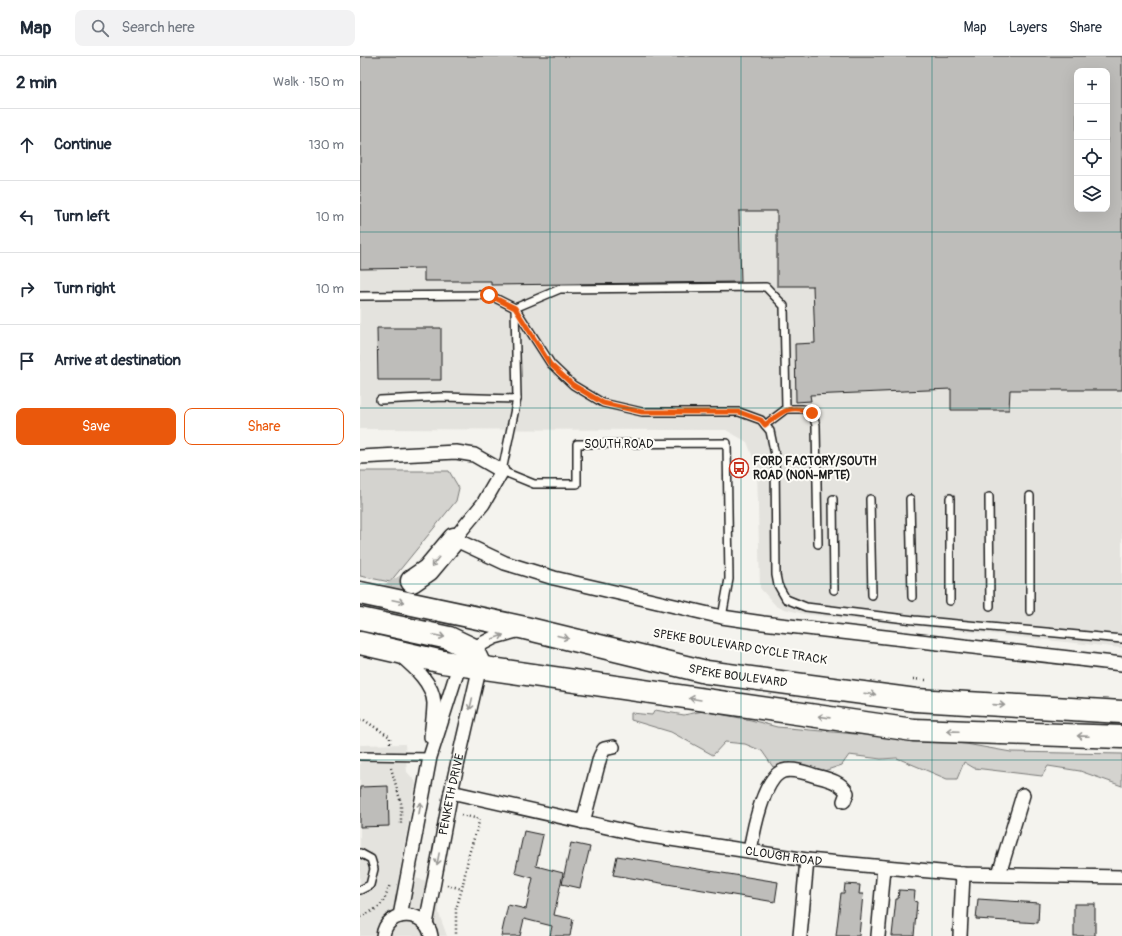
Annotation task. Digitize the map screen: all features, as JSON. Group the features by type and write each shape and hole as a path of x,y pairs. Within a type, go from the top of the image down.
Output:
{"highway":[{"path":"412,581 428,570 454,538"},
{"name":"SPEKE BOULEVARD","path":"360,593 525,628 706,672 916,700 1122,712"},
{"path":"360,619 449,638 471,660"},
{"path":"360,643 443,662 471,660 913,730 1122,737"}],"street":[{"name":"SOUTH ROAD","path":"360,457 456,452 474,455 502,471"},
{"path":"502,471 482,504 454,538 505,563 528,571 722,617 770,624 1122,664"},
{"path":"430,757 471,660 495,637 525,628"},
{"path":"383,936 386,926 400,916 430,757 434,701 427,683 412,665 394,650"},
{"name":"PENKETH DRIVE","path":"429,930 471,660"},
{"path":"583,822 600,757 604,749 613,747"},
{"path":"750,851 758,811 776,776 783,771 808,774 839,784 844,787 847,793 844,801"},
{"name":"CLOUGH ROAD","path":"451,792 638,834 807,860 963,874 1122,876"},
{"path":"999,874 1024,795"},
{"path":"800,936 807,860"},
{"path":"878,936 884,868"},
{"path":"960,936 963,874"},
{"name":"PENKETH DRIVE","path":"400,916 409,915 417,917 429,930"}],"lane":[{"path":"515,308 560,289 766,287 784,306 786,409"},
{"path":"360,296 489,295 515,308 550,364 573,385 603,403 642,412 739,412 761,420 770,431 775,455 776,575 778,585 786,598 806,606 906,619 1122,639"},
{"path":"502,471 517,400 515,308"},
{"path":"380,400 443,397 517,400"},
{"path":"765,425 786,409 803,409 812,413 816,425 818,544"},
{"name":"SOUTH ROAD","path":"502,471 534,484 577,484 577,444 728,443 729,579 722,617"},
{"path":"1030,496 1030,611"},
{"path":"989,497 990,606"},
{"path":"950,498 950,601"},
{"path":"833,499 834,590"},
{"path":"870,499 872,595"},
{"path":"910,499 912,597"},
{"path":"360,756 430,757"},
{"path":"360,853 371,859 374,869 370,884 360,890"}],"path":[{"path":"909,678 932,680"},
{"path":"360,720 364,720 390,737 389,756 402,802 402,831"}],"shaded area":[{"path":"360,56 1122,56 1122,648 804,614 777,607 760,588 757,468 747,442 726,430 360,429"},
{"path":"360,471 449,471 459,488 456,501 390,582 360,576"},
{"path":"655,710 684,715 703,711 751,720 777,727 966,744 1011,752 1122,754 1122,786 1080,771 1048,766 1042,776 974,768 964,762 957,779 947,779 897,758 881,759 849,755 842,765 821,772 785,763 773,767 762,751 745,744 725,742 713,755 671,732 631,720 631,713 652,715"},
{"path":"405,744 407,772 416,782 399,875 439,883 439,914 447,936 360,936 360,745"}],"building":[{"path":"360,56 1122,56 1122,390 1010,390 1009,410 951,410 951,389 810,395 811,401 796,402 795,344 815,343 813,286 777,286 777,211 739,211 741,282 491,285 491,281 424,281 424,268 360,269"},
{"path":"377,328 441,328 441,380 378,380"},
{"path":"388,786 389,826 360,827 360,787"},
{"path":"524,831 543,835 536,866 563,873 554,915 573,919 570,936 550,936 552,926 524,919 520,936 501,936 508,905 526,909 533,878 515,873"},
{"path":"571,843 590,847 580,888 562,884"},
{"path":"617,856 778,882 775,902 613,875"},
{"path":"845,884 860,885 859,894 863,894 859,936 836,936 841,893 844,893"},
{"path":"899,890 915,891 914,901 917,902 914,936 892,936 896,899 898,899"},
{"path":"978,899 1039,903 1038,923 976,919"},
{"path":"1074,904 1095,904 1095,936 1074,936"}],"tunnel":[{"path":"360,613 412,581"}],"place":[{"name":"FORD FACTORY/SOUTH ROAD (NON-MPTE)","path":"739,468"}],"route":[{"path":"489,295 515,308 550,364 573,385 603,403 642,412 739,412 761,420 765,425 786,409 803,409 812,413"}]}
